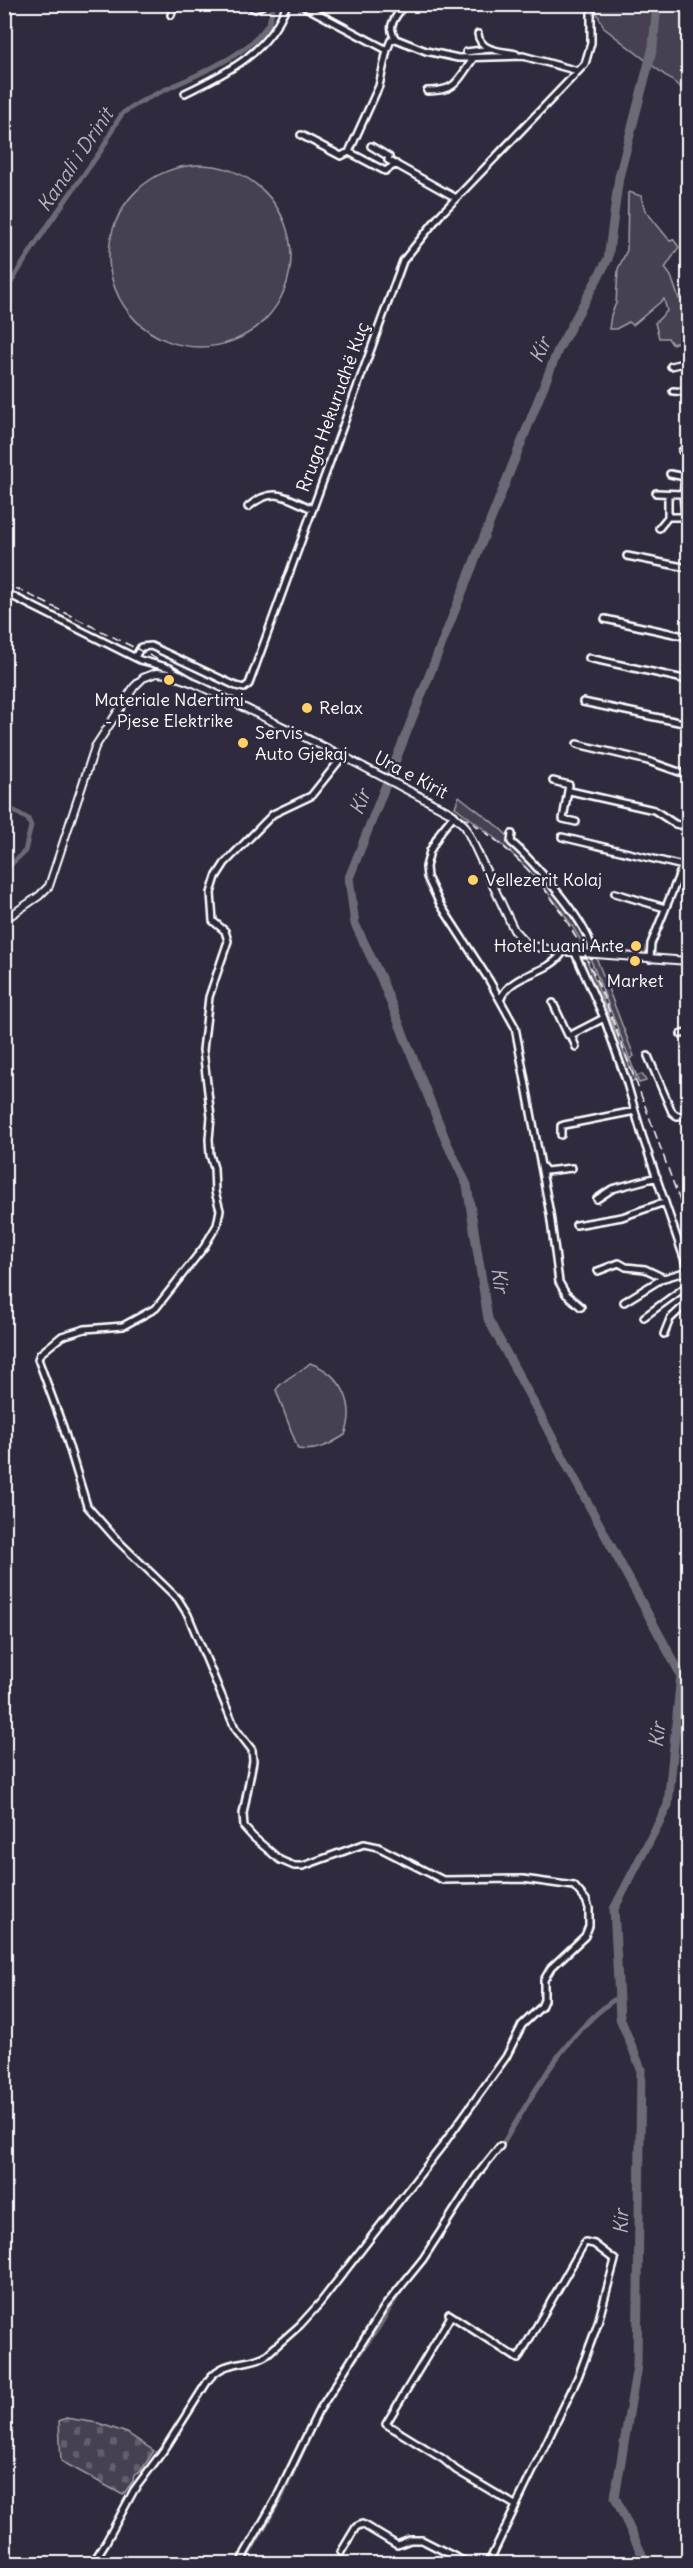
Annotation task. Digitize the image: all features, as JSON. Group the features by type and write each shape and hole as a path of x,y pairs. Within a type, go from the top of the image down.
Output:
{"main road":[{"name":"Ura e Kirit","path":"4,920 39,896 49,886 92,752 134,687 147,676 159,673 196,684 343,756 453,814"},
{"path":"453,814 469,833 498,901 517,935 535,948 688,961"}],"street":[{"path":"171,15 175,4"},
{"path":"246,4 255,9 265,4"},
{"path":"185,93 244,62 257,51 276,29 287,4"},
{"path":"300,4 387,50"},
{"path":"404,4 390,28 396,39 426,51 458,58 524,56"},
{"name":"Rruga Hekurudhë Kuç","path":"135,657 141,647 151,646 236,686 246,686 254,676 400,266 408,252 456,198 585,64 590,51 591,4"},
{"path":"478,34 481,42 492,49"},
{"path":"301,135 341,156 349,152 379,86 387,50 392,39 396,39"},
{"path":"466,52 492,49 578,71"},
{"path":"427,91 440,91 456,85 473,59"},
{"path":"371,146 389,157 388,160 456,198"},
{"path":"349,152 385,171 396,164"},
{"path":"671,366 688,362"},
{"path":"673,391 688,392"},
{"path":"668,517 687,517 683,494 687,475 670,474"},
{"path":"248,507 266,496 277,493 313,509"},
{"path":"656,494 683,494"},
{"path":"659,528 668,517 668,494"},
{"path":"627,556 688,568"},
{"path":"4,592 135,657 177,671 196,684"},
{"path":"605,619 688,637"},
{"path":"589,658 688,680"},
{"path":"583,702 688,724"},
{"path":"577,744 648,761 688,775"},
{"path":"92,2564 134,2490 166,2447 209,2379 216,2371 227,2365 258,2360 265,2356 300,2325 320,2303 442,2146 506,2057 522,2025 542,2007 544,1980 551,1968 585,1936 589,1926 586,1900 574,1886 523,1878 443,1880 378,1847 364,1844 313,1863 294,1866 280,1860 249,1834 244,1827 243,1814 253,1761 251,1747 235,1728 188,1615 178,1599 117,1540 87,1506 63,1427 38,1359 43,1350 62,1336 85,1329 123,1326 156,1308 215,1232 220,1210 215,1192 214,1168 209,1147 211,1117 203,1050 209,997 228,937 213,921 211,892 216,877 225,863 273,814 311,796 343,756"},
{"path":"553,781 569,786 570,791 563,819 576,822"},
{"path":"570,791 654,810 675,824 688,827"},
{"path":"453,814 430,852 426,867 427,877 440,904 500,1000 518,1034 560,1287 581,1307"},
{"path":"512,834 512,842 540,868 584,929 592,943 592,954"},
{"path":"562,837 683,866"},
{"path":"650,958 651,944 688,853"},
{"path":"615,893 666,908"},
{"path":"500,1000 515,980 555,960 563,952"},
{"path":"575,953 604,1018 688,1271 664,1278 624,1302"},
{"path":"553,1003 576,1047"},
{"path":"571,1035 604,1018"},
{"path":"681,1034 688,1033"},
{"path":"648,1056 672,1112 678,1116 688,1115"},
{"path":"561,1135 561,1126 564,1125 635,1111"},
{"path":"541,1164 546,1171 572,1168"},
{"path":"597,1199 612,1189 657,1178"},
{"path":"576,1225 622,1217 665,1202"},
{"path":"598,1271 619,1263 626,1268 645,1269 664,1278"},
{"path":"644,1317 688,1285"},
{"path":"664,1334 670,1319 688,1302"},
{"path":"242,2564 245,2553 273,2505 331,2392 385,2306 423,2259 471,2184 500,2146"},
{"path":"488,2564 578,2377 597,2326 615,2260 594,2244 585,2242 518,2359 450,2315 386,2424 515,2505"},
{"path":"341,2552 357,2526 362,2524 394,2544 422,2540 469,2564"}],"green space":[{"path":"593,5 688,5 688,93 604,28"},
{"path":"200,165 235,172 250,180 264,192 276,206 284,221 291,256 284,291 276,306 264,320 250,332 235,340 200,347 165,340 150,332 136,320 124,306 116,291 109,256 116,221 124,206 136,192 150,180 165,172"},
{"path":"629,192 641,196 645,210 670,241 673,239 679,247 665,268 671,276 679,299 688,295 688,339 672,344 668,338 659,338 655,323 667,311 664,299 633,325 629,322 616,329 609,329 616,303 618,269 627,250"},
{"path":"459,796 491,821 533,862 565,904 591,949 585,948 559,907 528,870 494,837 455,807"},
{"path":"596,957 634,1056 629,1059 590,958"},
{"path":"586,958 635,1080 629,1083 581,959"},
{"path":"633,1067 637,1076 642,1074 646,1081 639,1083"},
{"path":"310,1363 330,1374 338,1382 344,1391 349,1412 345,1435 323,1447 305,1450 298,1449 276,1390"},
{"path":"66,2418 98,2423 127,2433 154,2451 140,2472 134,2475 133,2481 123,2495 61,2461 59,2421"}],"waterway":[{"name":"Kanali i Drinit","path":"4,294 38,240 100,152 123,113 242,50 258,37 269,22 274,4"},
{"name":"Kir","path":"650,2564 645,2561 615,2497 637,2366 641,2069 620,2018 614,1909 668,1805 681,1675 488,1319 467,1185 446,1141 381,978 355,924 349,878 558,350 608,259 619,177 653,47 657,4"},
{"path":"4,805 28,819 31,826 25,851 4,871"},
{"path":"499,2150 551,2066 582,2028 619,1996"},
{"path":"437,2242 486,2167"},
{"path":"346,2372 378,2328 404,2285"},
{"path":"244,2562 282,2496 309,2437"}],"railway":[{"path":"4,582 429,796 475,825 517,859 557,906 582,948 611,1015 688,1223"}],"place":[{"name":"Materiale Ndertimi - Pjese Elektrike","path":"169,680"},
{"name":"Relax","path":"307,708"},
{"name":"Servis Auto Gjekaj","path":"243,743"},
{"name":"Vellezerit Kolaj","path":"473,880"},
{"name":"Hotel Luani Arte","path":"636,946"},
{"name":"Market","path":"635,961"}]}
